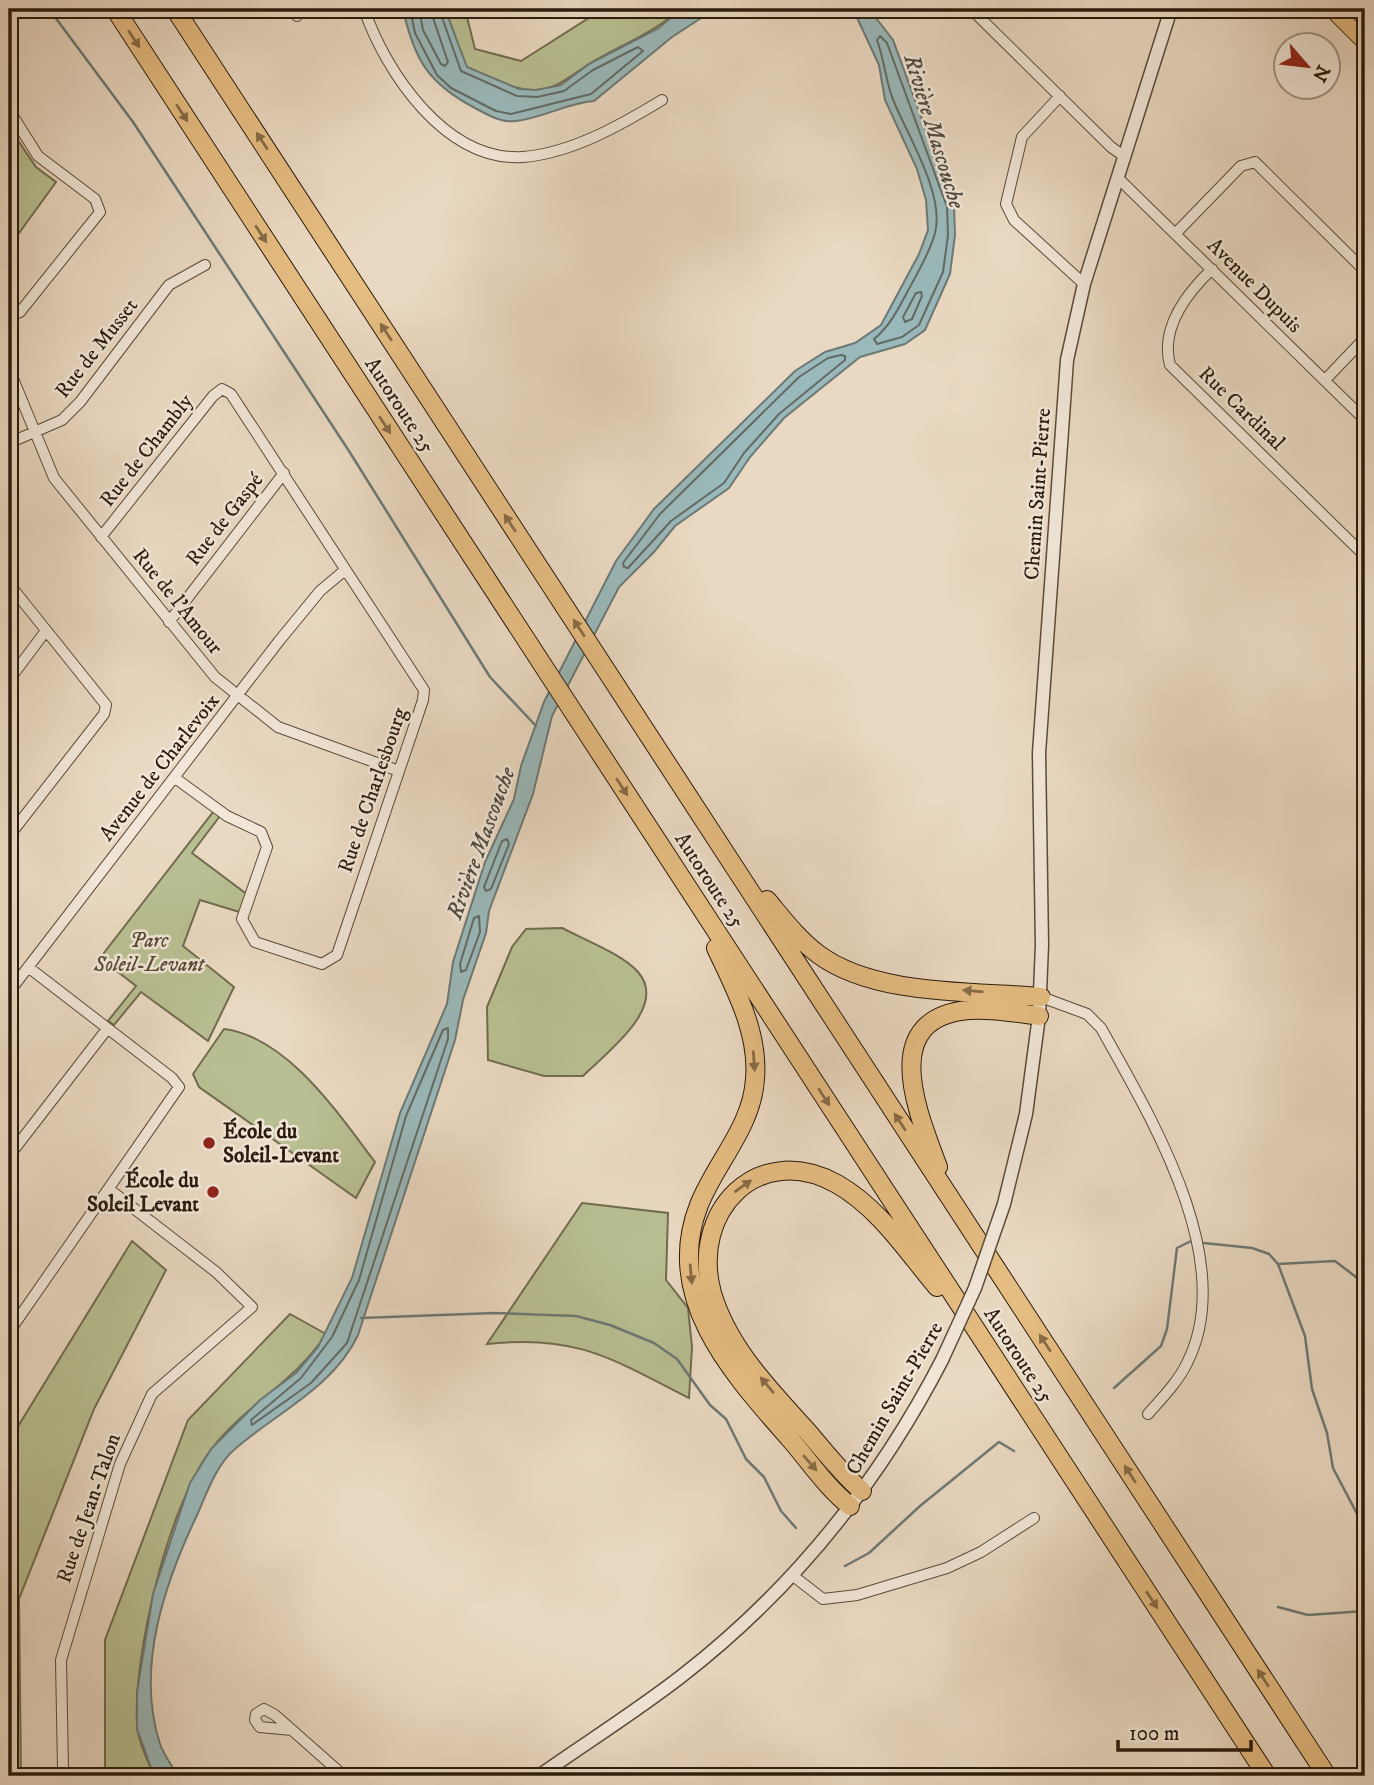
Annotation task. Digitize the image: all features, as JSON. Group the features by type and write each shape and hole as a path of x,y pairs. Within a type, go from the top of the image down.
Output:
{"highway":[{"name":"Autoroute 25","path":"115,9 1267,1776"},
{"name":"Autoroute 25","path":"175,9 1327,1776"},
{"path":"721,846 799,936 819,954 843,968 872,980 903,986 1041,997"},
{"path":"693,897 743,1007 752,1040 755,1069 749,1110 708,1185 694,1222 690,1254 692,1287 704,1324 728,1365 850,1506"},
{"path":"951,1199 911,1090 910,1067 915,1047 929,1026 954,1013 981,1010 1039,1016"},
{"path":"862,1491 755,1371 722,1318 712,1292 708,1259 713,1225 726,1200 753,1179 773,1172 801,1172 834,1183 885,1224 985,1344"}],"main road":[{"path":"1332,9 1365,42"}],"street":[{"path":"364,9 386,62 416,101 455,135 495,154 524,157 561,149 612,128 662,100"},
{"path":"971,9 1125,157"},
{"name":"Chemin Saint-Pierre","path":"539,1776 692,1668 792,1575 862,1491 897,1438 942,1360 975,1288 1004,1204 1024,1121 1041,997 1039,781 1043,673 1063,392 1069,349 1084,284 1171,9"},
{"path":"1060,96 1022,136 1006,204 1014,220 1084,284"},
{"path":"9,110 38,156 95,199 100,212 20,312 9,316"},
{"path":"1177,233 1241,166 1255,162 1365,271"},
{"name":"Avenue Dupuis","path":"1118,178 1365,420"},
{"name":"Rue de Musset","path":"9,443 62,420 80,402 169,285 205,265"},
{"name":"Rue Cardinal","path":"1212,269 1189,291 1181,305 1167,351 1170,365 1365,556"},
{"path":"1325,380 1365,338"},
{"name":"Rue de l'Amour","path":"9,369 54,478 215,677 278,727 399,771"},
{"name":"Rue de Charlesbourg","path":"175,778 228,816 261,832 267,847 242,919 255,942 322,964 337,955 424,690 231,394 222,389"},
{"name":"Rue de Chambly","path":"101,537 213,396 222,389"},
{"name":"Rue de Gaspé","path":"169,622 284,473"},
{"name":"Avenue de Charlevoix","path":"9,992 320,591 345,570"},
{"path":"9,584 106,705 104,714 9,836"},
{"path":"9,680 45,632"},
{"path":"9,1332 179,1087 172,1078 28,967"},
{"path":"1041,997 1087,1014 1101,1028 1173,1166 1191,1219 1200,1276 1197,1332 1184,1368 1148,1414"},
{"path":"1039,1016 1058,1005"},
{"path":"9,1156 107,1029"},
{"name":"Rue de Jean-Talon","path":"63,1769 61,1660 120,1464 152,1394 252,1307 216,1272 110,1190"},
{"path":"792,1575 823,1599 856,1595 962,1562 1034,1518"},
{"path":"292,1730 344,1776"}],"green space":[{"path":"445,9 465,9 475,49 521,61 603,9 681,9 659,25 562,82 541,90 532,90 507,85 466,67"},
{"path":"9,127 36,167 56,182 9,247"},
{"name":"Parc Soleil-Levant","path":"217,807 223,812 192,853 244,892 253,894 246,914 200,900 183,946 234,987 208,1041 141,992 114,1025 108,1021 136,986 100,958"},
{"path":"562,928 612,953 638,972 645,986 646,1000 640,1014 619,1042 583,1076 544,1076 488,1060 487,1007 512,947 526,929"},
{"path":"224,1029 247,1035 270,1047 290,1062 328,1101 375,1162 356,1198 199,1087 193,1074"},
{"path":"582,1203 668,1213 666,1280 688,1308 692,1347 689,1398 615,1361 570,1346 518,1342 487,1344"},
{"path":"132,1241 166,1270 94,1409 19,1599 21,1776 9,1776 9,1441"},
{"path":"290,1314 326,1334 300,1366 238,1420 210,1451 180,1508 167,1544 147,1622 137,1696 138,1732 154,1776 105,1776 105,1640 188,1420"}],"water":[{"path":"403,9 445,9 467,67 519,89 536,90 561,85 589,64 659,28 681,9 715,9 672,37 594,101 526,119 505,121 459,99 435,80 412,43"},
{"name":"Rivière Mascouche","path":"853,9 869,9 893,40 954,206 955,235 950,274 925,330 905,344 860,357 784,418 750,457 729,488 675,526 654,552 619,587 552,716 533,794 489,911 486,933 463,1000 455,1040 358,1335 334,1370 303,1398 235,1449 223,1462 209,1487 175,1567 157,1625 151,1685 153,1715 160,1744 178,1776 154,1776 137,1729 137,1692 153,1594 190,1483 211,1449 260,1400 296,1373 318,1347 352,1278 400,1113 447,1004 453,962 485,862 514,799 521,766 544,702 616,561 654,509 795,371 825,352 855,343 881,325 919,254 928,230 926,200 917,169 885,100 879,65"}],"waterway":[{"path":"49,9 133,122 349,451 490,677 536,726"},
{"path":"1114,1388 1161,1346 1167,1329 1177,1248 1191,1241"},
{"path":"1204,1243 1252,1248 1269,1254 1278,1264 1305,1336 1312,1389 1327,1433 1333,1468 1365,1529"},
{"path":"1278,1264 1335,1261 1365,1284"},
{"path":"361,1318 494,1313 576,1316 610,1325 654,1343 677,1359 710,1405 726,1419 746,1459 764,1477 781,1511 796,1528"},
{"path":"845,1566 869,1553 920,1506 999,1442 1014,1451"},
{"path":"1278,1607 1308,1615 1365,1611"}],"place":[{"name":"École du Soleil-Levant","path":"209,1143"},
{"name":"École du Soleil Levant","path":"213,1192"}]}
